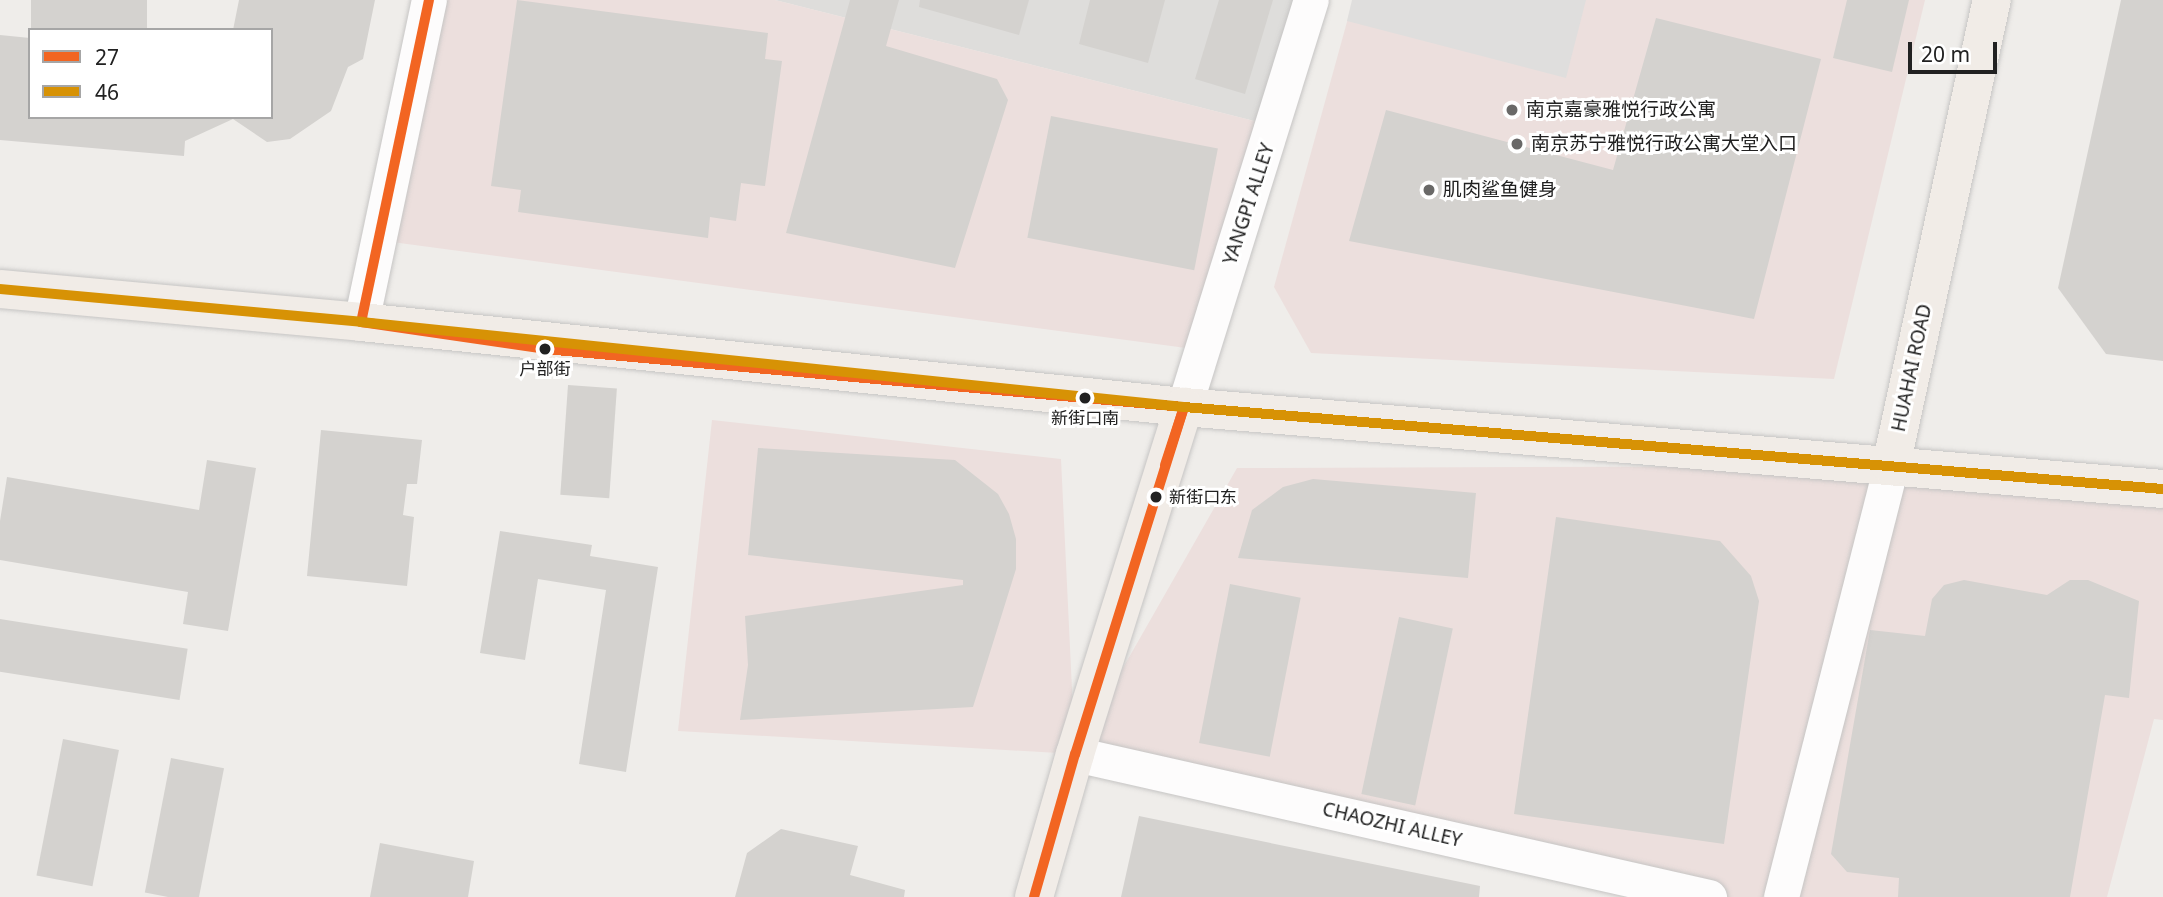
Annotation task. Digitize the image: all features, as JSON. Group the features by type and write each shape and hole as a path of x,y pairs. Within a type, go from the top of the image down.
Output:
{"main road":[{"name":"HUAHAI ROAD","path":"1891,466 1992,0"},
{"path":"0,289 361,322 1184,407 2163,489"},
{"path":"1034,897 1075,754 1184,407"}],"street":[{"path":"361,322 429,0"},
{"name":"YANGPI ALLEY","path":"1184,407 1311,0"},
{"name":"HUAHAI ROAD","path":"1781,897 1891,466"},
{"name":"CHAOZHI ALLEY","path":"1075,754 1709,897"}],"shaded area":[{"path":"429,0 775,0 1274,126 1201,350 377,240"},
{"path":"775,0 1311,0 1274,126"},
{"path":"1352,0 1586,0 1566,78 1347,21"},
{"path":"1353,0 1925,0 1834,379 1311,353 1274,287"},
{"path":"712,420 1061,459 1075,752 1237,468 1891,466 2163,489 2163,720 2154,719 2107,897 1709,897 1075,754 678,731"}],"building":[{"path":"31,0 147,0 147,28 31,28"},
{"path":"239,0 375,0 363,59 348,67 331,111 290,139 267,142 233,119 273,119 273,28 233,28"},
{"path":"517,0 768,33 765,59 782,61 765,186 741,183 736,221 710,217 708,238 518,212 521,190 491,186"},
{"path":"850,0 899,0 886,46 997,79 1008,100 955,268 786,233"},
{"path":"920,0 1029,0 1019,35 919,7"},
{"path":"1090,0 1165,0 1148,63 1079,44"},
{"path":"1219,0 1273,0 1245,94 1195,79"},
{"path":"1847,0 1909,0 1892,72 1833,58"},
{"path":"2121,0 2163,0 2163,361 2106,354 2058,288"},
{"path":"1656,18 1821,59 1754,319 1349,241 1386,110 1613,170"},
{"path":"0,35 28,38 28,119 233,119 185,141 184,156 0,140"},
{"path":"1051,116 1218,148 1194,270 1027,238"},
{"path":"568,385 617,388 609,498 560,495"},
{"path":"321,430 422,440 417,484 407,484 403,515 414,517 407,586 307,576"},
{"path":"758,448 955,460 998,494 1009,514 1016,539 1016,569 973,707 740,720 748,665 745,616 963,585 963,580 748,555"},
{"path":"207,460 256,468 228,631 183,624 188,592 0,560 0,521 7,477 199,510"},
{"path":"1313,479 1476,493 1468,578 1238,558 1252,510 1283,487"},
{"path":"1556,517 1720,541 1751,576 1759,601 1724,844 1514,814"},
{"path":"500,531 592,545 590,556 658,567 626,772 579,764 606,590 538,579 525,660 480,653"},
{"path":"1964,580 2047,595 2070,580 2088,580 2139,601 2129,698 2105,695 2070,897 1898,897 1899,878 1847,872 1831,854 1870,630 1925,636 1932,599 1944,585"},
{"path":"1230,584 1301,598 1270,757 1199,743"},
{"path":"1399,617 1453,628 1415,805 1361,794"},
{"path":"0,619 188,649 180,700 0,672"},
{"path":"63,739 119,750 92,886 36,875"},
{"path":"171,758 224,768 199,897 168,897 145,892"},
{"path":"1139,816 1480,886 1479,897 1121,897"},
{"path":"781,829 858,846 850,875 905,890 904,897 735,897 747,853"},
{"path":"380,843 474,861 468,897 370,897"}],"transit line":[{"name":"27","path":"429,0 361,322 545,349 1184,407 1075,754 1034,897"},
{"name":"46","path":"0,289 361,322 1184,407 2163,489"},
{"name":"27","path":"1165,465 1184,407 2163,489"}],"place":[{"name":"南京嘉豪雅悦行政公寓","path":"1512,110"},
{"name":"南京苏宁雅悦行政公寓大堂入口","path":"1517,144"},
{"name":"肌肉鲨鱼健身","path":"1429,190"},
{"name":"户部街","path":"545,349"},
{"name":"新街口南","path":"1085,398"},
{"name":"新街口东","path":"1156,497"}]}
